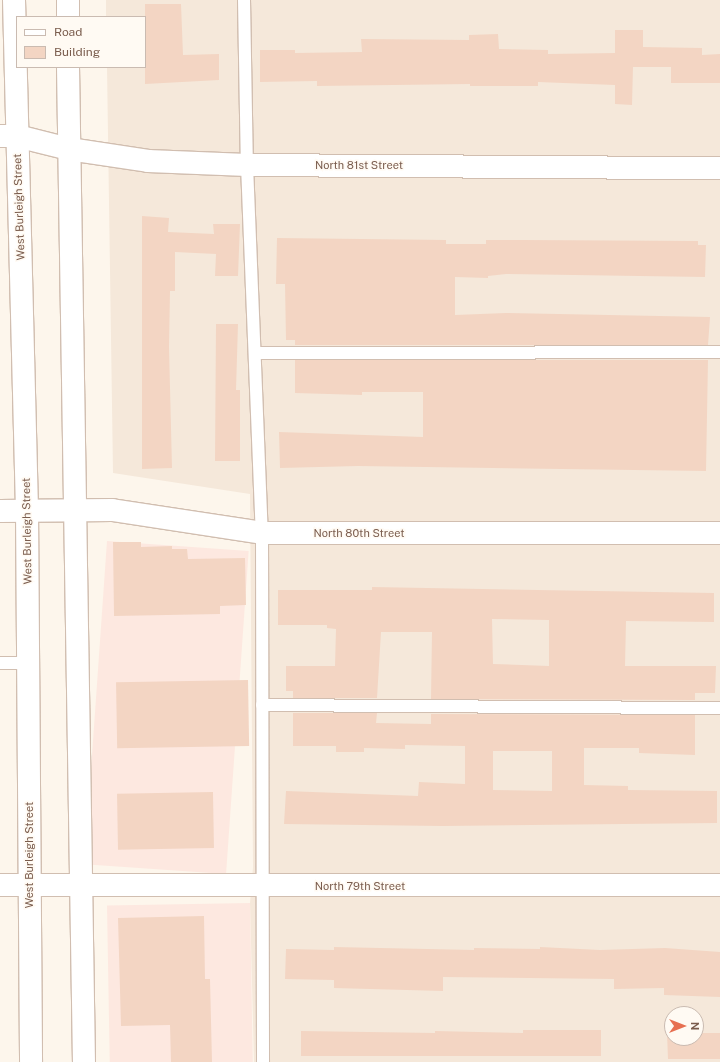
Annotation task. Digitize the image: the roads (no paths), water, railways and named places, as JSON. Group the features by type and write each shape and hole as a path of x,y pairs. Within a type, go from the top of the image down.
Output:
{"street":[{"name":"West Burleigh Street","path":"14,0 9,136 27,510 30,1062"},
{"path":"68,0 68,16"},
{"path":"68,68 77,509 84,1062"},
{"name":"North 81st Street","path":"9,136 69,149 148,161 247,165 720,168"},
{"name":"North 80th Street","path":"0,511 77,509 112,510 262,533 720,533"},
{"name":"North 79th Street","path":"0,885 720,885"}],"lane":[{"path":"244,0 247,165 262,533 263,1062"},
{"path":"255,354 720,352"},
{"path":"0,663 28,663"},
{"path":"262,705 720,708"}]}
